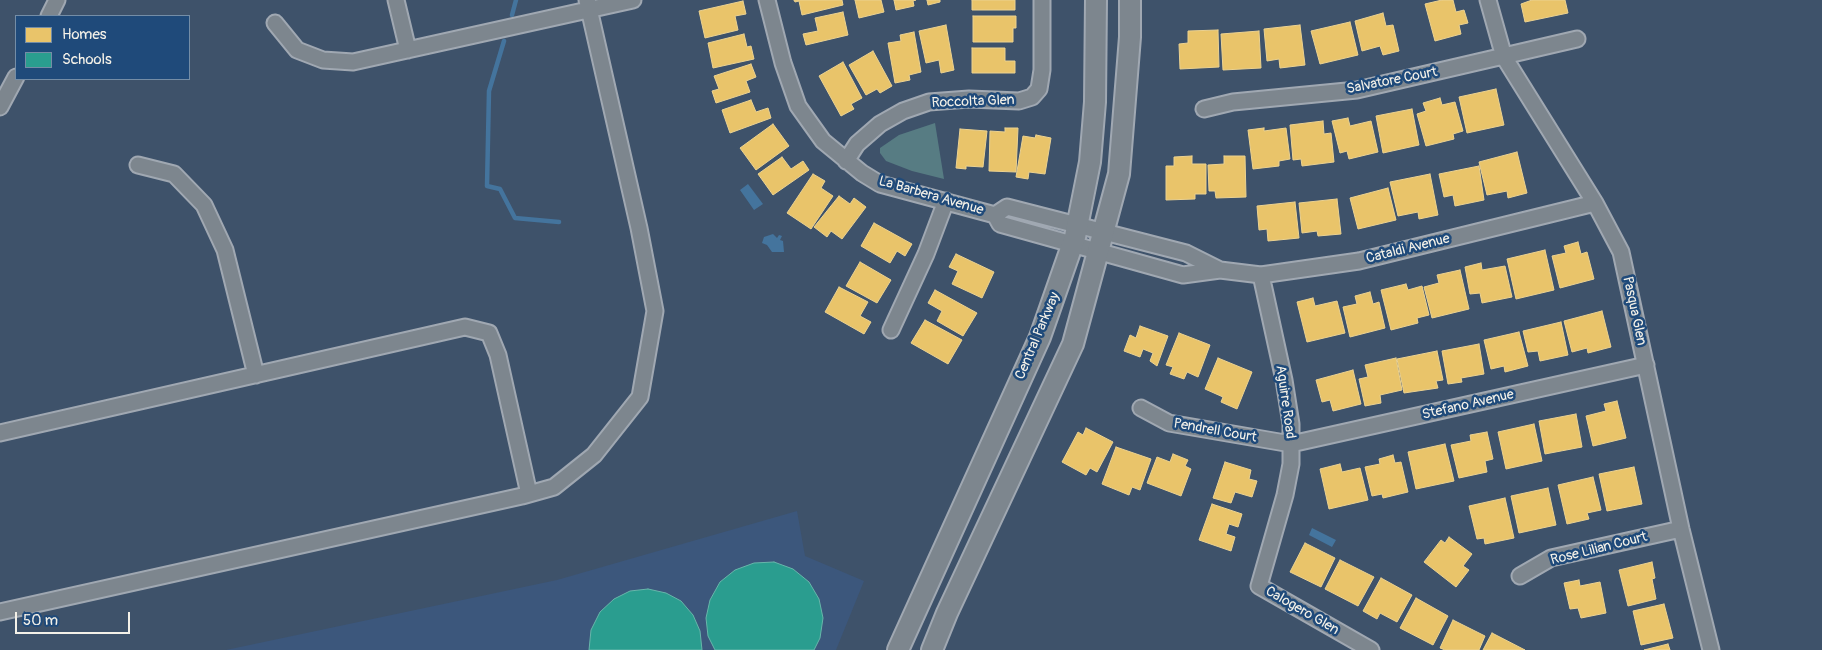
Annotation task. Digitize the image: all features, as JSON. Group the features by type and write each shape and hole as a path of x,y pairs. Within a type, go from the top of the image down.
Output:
{"main road":[{"name":"Central Parkway","path":"898,650 1040,337 1087,249 1092,228 1090,162 1095,102 1096,0"},
{"name":"Central Parkway","path":"932,650 947,613 1073,344 1087,249 1092,228 1119,174 1130,37 1130,0"}],"street":[{"path":"50,15 57,0"},
{"path":"396,0 408,50"},
{"path":"276,23 297,50 323,60 353,62 588,5 633,0"},
{"name":"La Barbera Avenue","path":"768,0 783,63 798,106 823,141 846,161 880,184 995,215 1000,224 1087,249"},
{"name":"Roccolta Glen","path":"846,161 857,144 880,124 903,111 930,102 968,99 1019,101 1032,97 1039,89 1042,70 1042,0"},
{"name":"Pasqua Glen","path":"1488,0 1504,57 1594,203 1621,252 1681,529 1711,650"},
{"path":"0,612 529,494 554,487 594,455 640,397 655,311 637,219 588,5"},
{"name":"Salvatore Court","path":"1204,109 1233,102 1357,90 1577,39"},
{"path":"0,107 15,79"},
{"path":"138,165 174,174 204,205 225,250 256,375"},
{"path":"890,330 926,254 946,201"},
{"name":"Cataldi Avenue","path":"1087,249 1183,275 1220,270 1261,275 1359,261 1594,203"},
{"name":"La Barbera Avenue","path":"995,215 1007,206 1092,228"},
{"name":"Cataldi Avenue","path":"1092,228 1186,253 1220,270"},
{"name":"Aguirre Road","path":"1260,586 1285,495 1291,464 1291,424 1284,380 1261,275"},
{"path":"0,433 465,327 489,333 498,355 529,494"},
{"name":"Stefano Avenue","path":"1291,444 1646,365"},
{"name":"Pendrell Court","path":"1141,408 1169,423 1291,444"},
{"name":"Rose Lilian Court","path":"1520,576 1551,558 1681,529"},
{"name":"Calogero Glen","path":"1260,586 1371,650"}],"shaded area":[{"path":"748,184 763,204 754,210 740,190"},
{"path":"773,234 777,238 779,235 782,236 780,240 783,241 784,252 772,252 767,245 762,243 764,237"},
{"path":"797,511 805,556 864,581 836,650 226,650 557,580"},
{"path":"1312,528 1336,540 1332,547 1309,535"}],"green space":[{"path":"935,123 944,179 912,171 886,161 880,153 880,148 899,135"}],"building: Homes":[{"path":"794,0 842,0 843,5 802,15 799,1 795,2"},
{"path":"855,0 881,0 884,12 859,18"},
{"path":"894,0 916,0 913,1 914,6 896,10"},
{"path":"927,0 940,0 940,2 928,5"},
{"path":"972,0 1015,0 1015,10 972,10"},
{"path":"1442,0 1453,0 1456,12 1464,10 1468,23 1459,25 1461,34 1435,41 1425,4"},
{"path":"1532,0 1565,0 1568,13 1525,22 1521,4"},
{"path":"743,1 746,14 735,16 738,30 705,38 699,11"},
{"path":"843,12 848,35 806,45 803,34 818,31 815,18"},
{"path":"1383,13 1386,26 1393,25 1399,51 1383,55 1380,46 1362,51 1355,21"},
{"path":"973,16 1016,16 1016,28 1013,28 1013,42 973,42"},
{"path":"1350,22 1358,55 1320,64 1311,31"},
{"path":"946,25 954,70 941,73 939,60 926,63 919,31"},
{"path":"1300,25 1305,65 1280,68 1279,59 1267,61 1264,29"},
{"path":"1218,30 1219,67 1180,69 1179,44 1188,43 1188,31"},
{"path":"1259,31 1261,68 1223,70 1221,34"},
{"path":"914,32 921,72 909,75 910,80 895,83 888,43 901,41 900,35"},
{"path":"744,34 747,47 751,46 754,59 713,68 708,43"},
{"path":"972,48 1005,48 1005,61 1015,61 1015,73 972,73"},
{"path":"873,51 892,86 880,93 877,89 866,95 849,65"},
{"path":"843,62 862,98 851,104 854,109 841,116 819,76"},
{"path":"751,64 756,77 746,81 750,92 716,103 712,91 719,89 714,76"},
{"path":"1496,89 1504,125 1467,133 1459,97"},
{"path":"1440,98 1442,105 1455,102 1463,131 1453,134 1454,139 1426,146 1417,114 1426,111 1423,103"},
{"path":"751,100 756,112 768,108 771,118 730,133 722,110"},
{"path":"1412,109 1419,145 1383,153 1376,116"},
{"path":"1348,118 1350,126 1371,121 1378,152 1349,159 1347,151 1340,153 1332,121"},
{"path":"1323,121 1324,134 1331,133 1334,162 1302,166 1301,159 1293,160 1290,125"},
{"path":"773,124 789,146 756,170 740,148"},
{"path":"1005,128 1018,128 1016,172 989,171 990,131 1005,132"},
{"path":"1264,128 1264,131 1286,128 1290,159 1279,161 1279,166 1253,169 1248,130"},
{"path":"960,129 987,131 983,167 966,166 966,169 956,168"},
{"path":"1036,135 1051,138 1045,174 1029,172 1028,179 1016,177 1023,136 1035,138"},
{"path":"1517,152 1527,193 1508,198 1507,191 1487,195 1479,162"},
{"path":"1192,156 1192,164 1206,164 1206,194 1195,194 1195,199 1166,200 1166,166 1174,166 1174,157"},
{"path":"1224,156 1245,156 1246,197 1216,198 1215,191 1209,191 1208,165 1224,164"},
{"path":"782,157 791,169 803,161 809,170 773,195 758,174"},
{"path":"1479,166 1484,200 1455,206 1453,195 1444,197 1439,174"},
{"path":"813,174 825,181 821,188 833,196 811,229 787,213"},
{"path":"1430,174 1438,215 1419,219 1418,212 1398,216 1390,182"},
{"path":"1388,188 1396,220 1358,229 1350,198"},
{"path":"839,196 850,204 854,198 866,207 842,239 831,231 827,237 814,227"},
{"path":"1337,199 1341,234 1318,236 1317,231 1302,233 1299,203"},
{"path":"1295,202 1299,238 1268,241 1267,229 1259,230 1257,206"},
{"path":"874,223 912,244 905,256 897,251 890,263 861,246"},
{"path":"1578,242 1581,254 1587,252 1594,279 1560,288 1552,256 1566,253 1564,246"},
{"path":"1545,250 1554,290 1516,299 1507,259"},
{"path":"956,254 994,272 982,298 952,284 958,271 949,267"},
{"path":"860,262 891,280 877,303 846,286"},
{"path":"1481,263 1482,270 1505,266 1512,297 1482,303 1480,293 1470,294 1465,267"},
{"path":"1460,270 1469,309 1432,318 1424,287 1439,283 1437,275"},
{"path":"1406,284 1408,290 1422,286 1429,315 1417,318 1418,323 1391,330 1381,290"},
{"path":"839,287 868,302 860,316 871,322 864,334 825,312"},
{"path":"935,290 977,313 963,336 937,321 942,311 928,303"},
{"path":"1370,292 1373,304 1379,302 1385,328 1350,337 1343,307 1357,304 1355,296"},
{"path":"1313,298 1315,306 1337,301 1345,333 1307,342 1297,302"},
{"path":"1602,311 1611,347 1588,353 1587,348 1572,352 1564,321"},
{"path":"925,320 962,340 948,364 911,343"},
{"path":"1561,322 1568,355 1540,361 1538,351 1528,352 1523,331"},
{"path":"1140,326 1168,336 1157,366 1150,361 1153,353 1143,349 1140,357 1124,351 1130,335 1136,338"},
{"path":"1519,332 1528,366 1505,372 1504,366 1491,369 1484,340"},
{"path":"1179,333 1210,345 1198,377 1187,372 1184,379 1170,374 1173,367 1166,365"},
{"path":"1479,344 1484,374 1461,378 1462,382 1448,384 1442,351"},
{"path":"1437,351 1443,380 1436,381 1438,388 1404,393 1397,359"},
{"path":"1218,358 1252,372 1237,409 1221,402 1223,397 1205,389"},
{"path":"1396,358 1402,390 1380,395 1381,403 1365,406 1359,379 1368,377 1365,365"},
{"path":"1353,370 1361,404 1333,411 1330,400 1322,402 1316,380"},
{"path":"1617,401 1626,438 1593,446 1586,416 1606,411 1604,404"},
{"path":"1576,414 1582,447 1545,454 1539,421"},
{"path":"1534,424 1542,461 1506,469 1498,432"},
{"path":"1086,428 1113,442 1097,472 1090,468 1086,475 1062,462 1078,432 1083,435"},
{"path":"1487,432 1493,459 1485,461 1487,472 1459,478 1451,445 1471,441 1470,435"},
{"path":"1445,444 1454,481 1416,489 1408,452"},
{"path":"1116,447 1151,459 1140,490 1132,487 1129,495 1102,484"},
{"path":"1173,454 1188,460 1185,466 1191,469 1181,496 1147,483 1157,457 1170,462"},
{"path":"1393,455 1395,463 1401,462 1408,492 1383,498 1382,494 1372,496 1365,467 1380,464 1379,459"},
{"path":"1225,462 1251,470 1249,479 1257,481 1252,497 1235,492 1231,503 1213,498"},
{"path":"1340,464 1342,472 1360,468 1368,500 1329,509 1320,469"},
{"path":"1634,467 1642,504 1607,511 1599,474"},
{"path":"1593,477 1601,510 1587,513 1589,519 1567,524 1558,485"},
{"path":"1548,488 1556,525 1519,533 1511,496"},
{"path":"1505,498 1514,538 1485,544 1484,538 1477,539 1469,506"},
{"path":"1212,504 1242,514 1238,527 1229,524 1226,534 1235,537 1231,551 1199,540"},
{"path":"1449,537 1472,554 1463,566 1469,570 1456,587 1424,562 1441,540 1445,543"},
{"path":"1305,543 1335,558 1321,587 1290,572"},
{"path":"1340,560 1374,577 1358,606 1325,589"},
{"path":"1652,562 1655,578 1652,579 1656,599 1628,606 1619,570"},
{"path":"1381,578 1412,595 1397,622 1380,613 1377,619 1363,611"},
{"path":"1579,580 1580,586 1600,582 1606,613 1581,618 1578,608 1570,609 1564,583"},
{"path":"1416,598 1448,616 1433,645 1400,628"},
{"path":"1664,604 1673,638 1641,645 1633,611"},
{"path":"1453,620 1485,636 1479,650 1445,650 1440,648"},
{"path":"1492,633 1525,650 1483,650"},
{"path":"1668,644 1670,650 1644,650"}],"building: Schools":[{"path":"774,562 793,569 809,582 819,599 823,618 820,638 814,650 715,650 708,636 706,618 710,600 720,582 735,570 754,563"},
{"path":"648,589 666,593 681,601 693,615 700,631 702,650 589,650 591,630 600,612 614,599 630,591"}],"waterway":[{"path":"512,15 516,0"},
{"path":"504,41 489,91 487,186 500,189 515,218 559,222"}]}
